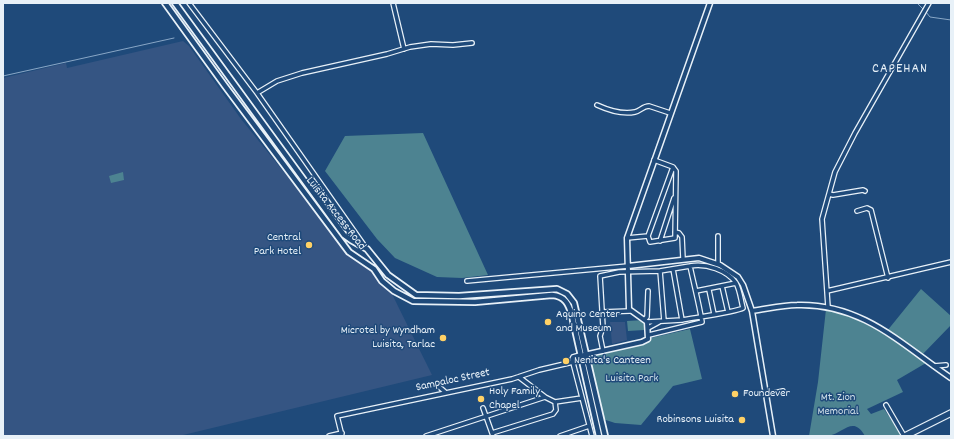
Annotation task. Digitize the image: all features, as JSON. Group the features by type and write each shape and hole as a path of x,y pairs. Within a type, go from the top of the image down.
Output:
{"highway":[{"path":"904,436 951,413"}],"main road":[{"name":"Luisita Access Road","path":"165,3 349,252 374,269 388,287 408,299 420,301 475,302 557,295 566,301 570,307 605,436"},
{"name":"Luisita Access Road","path":"176,3 344,234 350,240 367,249 388,275 416,295 515,293 548,288 557,289 567,294 574,302 599,436"}],"street":[{"path":"189,3 257,92 367,249"},
{"path":"393,3 404,49"},
{"path":"630,311 627,272 627,238 710,3"},
{"path":"828,307 822,219 835,179 835,172 855,133 929,4"},
{"path":"257,92 277,81 302,73 404,49 431,44 453,45 472,43"},
{"path":"597,105 607,110 628,113 636,112 649,106 670,114"},
{"path":"654,160 673,167 676,173 675,232 674,239 650,242 648,236 673,167"},
{"path":"829,194 833,195 865,191"},
{"path":"660,241 676,194"},
{"path":"857,211 867,208 871,210 888,278"},
{"path":"675,232 679,232 682,237 683,259"},
{"path":"627,238 648,236"},
{"path":"718,236 718,263"},
{"path":"467,282 683,259 699,258 718,263 738,278 743,285 752,311 773,436"},
{"path":"827,291 888,278 951,262"},
{"path":"602,351 600,336 603,327 600,276 627,272 660,271 704,265 720,270 736,283 742,308 739,311 682,320 664,321 648,328"},
{"path":"649,335 702,322 690,266"},
{"path":"673,269 682,320"},
{"path":"660,271 664,321"},
{"path":"696,291 709,290 736,283"},
{"path":"722,286 728,312"},
{"path":"709,290 714,314"},
{"path":"592,436 572,358 642,342 648,339 649,335 646,320 648,291"},
{"path":"752,311 798,305 828,307 867,320 951,378"},
{"path":"602,312 630,311 646,320 659,322"},
{"name":"Sampaloc Street","path":"342,434 337,416 519,377 539,370 573,362"},
{"path":"933,366 946,365"},
{"path":"519,377 545,397 555,402 582,398"},
{"path":"436,384 444,392"},
{"path":"766,395 783,391"},
{"path":"426,436 545,397"},
{"path":"484,408 493,435 553,414 556,410 555,402"},
{"path":"886,405 904,436"},
{"path":"560,436 589,426"},
{"path":"329,436 342,434"}],"shaded area":[{"path":"183,41 189,46 241,119 326,224 347,254 374,271 383,285 392,294 432,375 179,436 3,436 3,78 66,63 67,68"},
{"path":"610,322 625,322 627,340 612,344"}],"green space":[{"path":"423,133 488,275 462,278 437,277 395,258 377,239 325,171 345,136"},
{"path":"123,172 124,180 111,183 109,176"},
{"path":"921,289 951,316 951,325 921,356 887,331"},
{"name":"Mt. Zion Memorial","path":"826,309 854,318 879,330 926,363 897,380 903,392 867,409 871,414 884,409 901,434 898,436 865,436 861,430 852,426 828,436 809,436 818,382"},
{"path":"644,320 644,330 628,331 627,321"},
{"name":"Luisita Park","path":"690,329 702,379 673,386 641,425 615,423 603,419 589,352"}],"waterway":[{"path":"917,3 924,10"},
{"path":"926,12 930,17 951,20"},
{"path":"3,76 174,38"}],"place":[{"name":"Central Park Hotel","path":"309,245"},
{"name":"Aquino Center and Museum","path":"548,322"},
{"name":"Microtel by Wyndham Luisita, Tarlac","path":"443,338"},
{"name":"Nenita's Canteen","path":"566,361"},
{"name":"Foundever","path":"735,394"},
{"name":"Holy Family Chapel","path":"481,399"},
{"name":"Robinsons Luisita","path":"742,420"}],"district":[{"name":"CAPEHAN","path":"900,70"}]}
